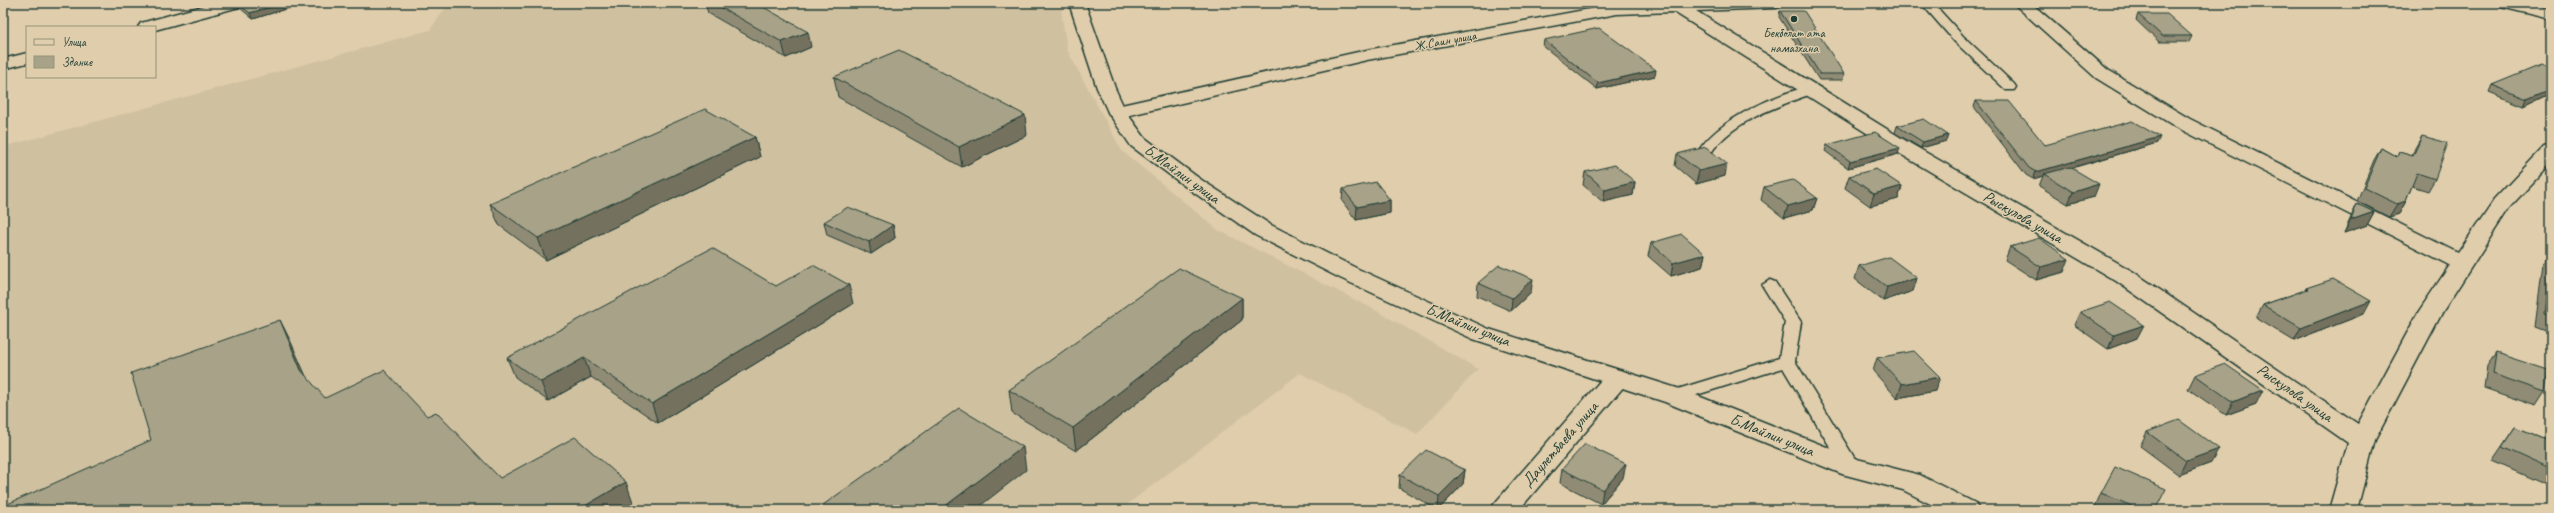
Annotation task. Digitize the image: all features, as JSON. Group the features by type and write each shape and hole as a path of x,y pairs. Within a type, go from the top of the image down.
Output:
{"street":[{"path":"151,26 233,3"},
{"name":"Б.Майлин улица","path":"1077,3 1106,88 1117,112 1138,142 1193,183 1263,230 1348,273 1482,334 1674,396 1851,467 1911,482 1965,510"},
{"name":"Ж.Саин улица","path":"1117,112 1367,55 1617,9 1777,3"},
{"path":"2021,3 2050,31 2102,74 2184,123 2462,263"},
{"path":"2507,3 2551,14"},
{"name":"Рыскулова улица","path":"1676,6 1904,148 2124,276 2362,440"},
{"path":"3,64 26,58"},
{"path":"2342,510 2362,440 2431,311 2501,204 2551,151"},
{"name":"Даулетбаева улица","path":"1503,510 1617,378"}],"lane":[{"path":"1927,3 1959,39 2010,87"},
{"path":"1706,150 1709,141 1754,113 1810,90"},
{"path":"1770,284 1793,322 1787,361 1851,467"},
{"path":"1674,396 1787,361"}],"shaded area":[{"path":"449,3 1060,3 1067,50 1122,151 1218,230 1379,312 1478,369 1417,434 1300,373 1120,510 3,510 3,147 430,30"}],"building":[{"path":"237,3 284,3 250,13"},
{"path":"713,3 756,3 808,32 782,42"},
{"path":"1780,11 1804,11 1844,74 1820,74"},
{"path":"2138,14 2167,14 2192,36 2162,36"},
{"path":"1599,28 1656,70 1598,83 1544,40"},
{"path":"899,50 1025,115 959,147 834,77"},
{"path":"2541,65 2551,69 2551,89 2527,99 2492,85"},
{"path":"1976,101 2009,101 2045,145 2132,121 2160,137 2036,172 2029,168"},
{"path":"705,109 755,137 538,238 490,204"},
{"path":"1924,119 1948,135 1923,142 1897,126"},
{"path":"1875,132 1900,148 1850,161 1827,145"},
{"path":"2422,136 2448,143 2435,179 2417,173 2406,201 2397,204 2364,188 2381,148 2397,157 2399,152 2413,156"},
{"path":"1706,147 1727,164 1699,171 1677,154"},
{"path":"1615,165 1635,182 1605,190 1585,172"},
{"path":"2070,167 2099,184 2073,192 2044,174"},
{"path":"1876,169 1902,186 1874,194 1849,176"},
{"path":"1793,180 1817,198 1788,206 1764,187"},
{"path":"1376,182 1390,200 1357,207 1343,189"},
{"path":"2357,204 2374,212 2351,220"},
{"path":"848,207 893,225 869,242 824,222"},
{"path":"1682,234 1705,254 1673,263 1651,243"},
{"path":"2039,238 2069,259 2041,267 2010,247"},
{"path":"712,248 776,286 813,265 849,285 652,404 584,358 541,382 507,358"},
{"path":"1889,257 1917,278 1887,287 1859,266"},
{"path":"2551,258 2551,316 2544,314"},
{"path":"1499,265 1533,279 1512,298 1478,283"},
{"path":"1179,268 1242,298 1073,428 1009,390"},
{"path":"2333,279 2371,301 2301,328 2263,305 2308,289 2306,288"},
{"path":"2110,302 2144,325 2114,335 2080,312"},
{"path":"280,320 301,370 325,398 384,370 427,416 436,412 500,478 575,437 626,482 578,510 3,510 3,506 151,440 131,373"},
{"path":"1914,351 1940,377 1902,384 1877,358"},
{"path":"2496,353 2548,370 2545,392 2493,374"},
{"path":"2225,364 2263,390 2233,402 2195,375"},
{"path":"959,408 1023,447 940,510 816,510"},
{"path":"2179,420 2219,449 2186,461 2147,432"},
{"path":"2515,427 2551,442 2551,469 2502,447"},
{"path":"1585,444 1626,464 1603,490 1562,469"},
{"path":"1426,450 1465,470 1439,496 1400,475"},
{"path":"2115,467 2166,489 2155,510 2141,510 2101,493"}],"place":[{"name":"Бекболат ата намазхана","path":"1794,19"}]}
